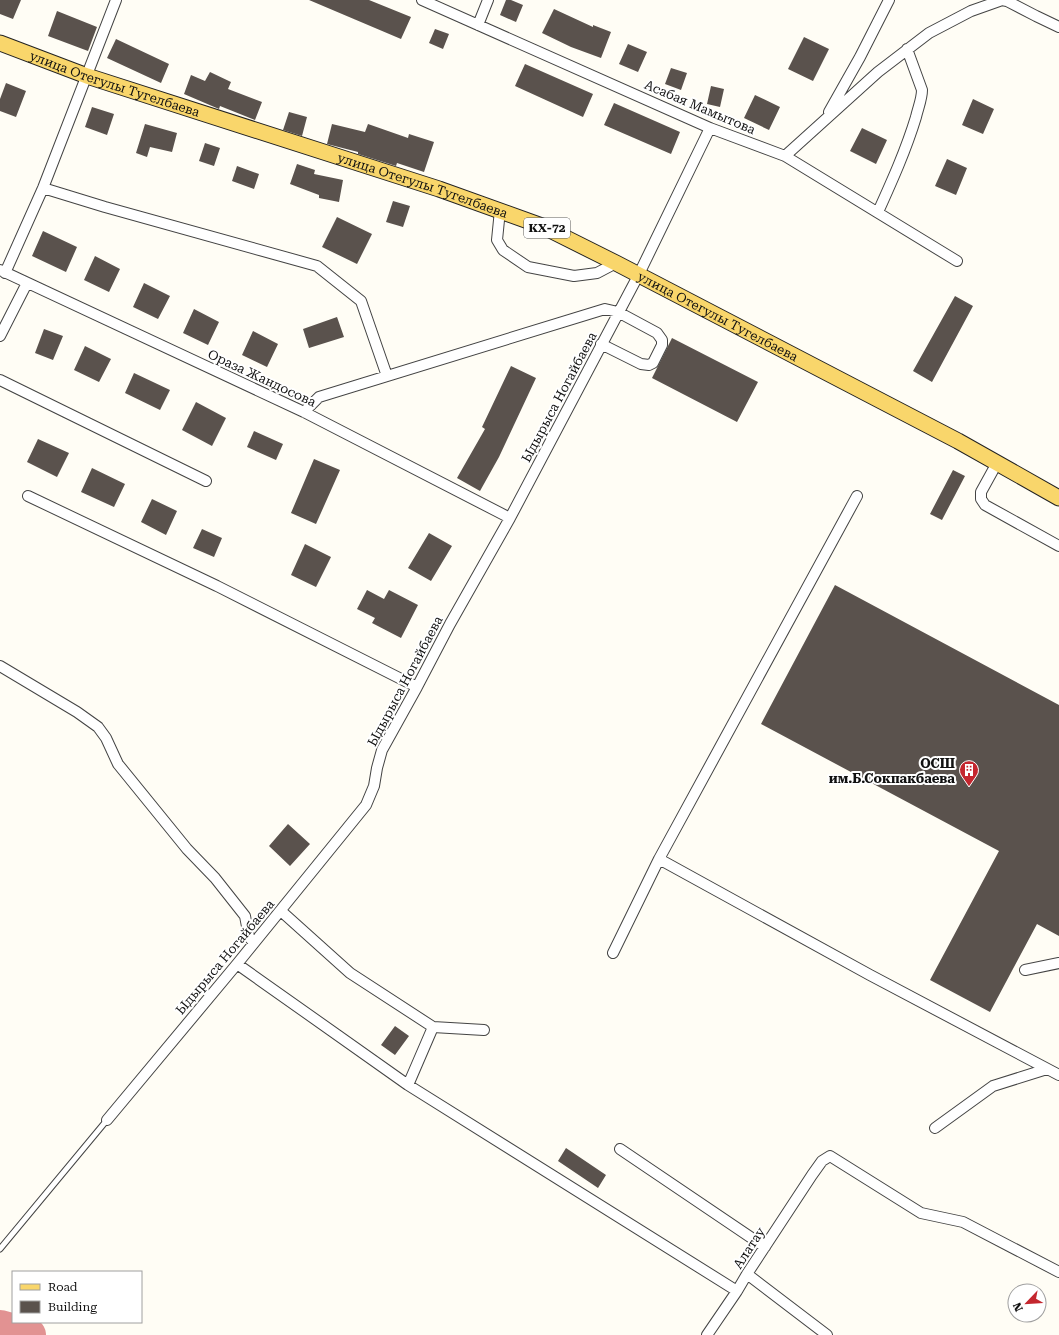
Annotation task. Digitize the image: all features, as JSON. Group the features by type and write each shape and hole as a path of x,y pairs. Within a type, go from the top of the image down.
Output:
{"main road":[{"name":"улица Отегулы Тугелбаева","path":"0,43 87,76 439,189 542,226 639,274 958,441 1059,498"}],"street":[{"path":"3,271 43,188 116,0"},
{"name":"Асабая Мамытова","path":"422,0 710,128 785,156 957,261"},
{"path":"478,25 488,0"},
{"path":"825,119 860,57 889,0"},
{"path":"785,156 878,72 907,49 929,33 971,11 1005,0 1059,27"},
{"path":"878,212 901,162 912,132 922,96 922,90 907,49"},
{"name":"Ыдырыса Ногайбаева","path":"106,1120 237,964 366,805 374,786 376,768 382,750 418,687 450,624 510,518 639,274 710,128"},
{"path":"43,188 105,207 317,266 361,301 387,376"},
{"path":"500,210 497,240 503,250 528,267 574,276 597,273 616,263"},
{"name":"Ораза Жандосова","path":"3,271 304,412 510,518"},
{"path":"0,336 27,283"},
{"path":"304,412 319,397 605,309 618,312 657,333 662,340 662,345 653,363 649,365 641,364 601,344"},
{"path":"0,380 206,481"},
{"path":"998,463 981,492 981,499 985,505 1059,546"},
{"path":"28,496 217,586 418,687"},
{"path":"613,953 659,859 856,496"},
{"path":"0,666 77,712 98,727 106,738 118,764 187,849 215,878 245,916 249,937 254,943"},
{"path":"659,859 1059,1075"},
{"path":"280,911 350,973 433,1027 484,1030"},
{"path":"1025,970 1059,963"},
{"path":"237,964 408,1085 737,1291"},
{"path":"408,1085 433,1027"},
{"path":"935,1128 993,1086 1047,1069"},
{"path":"620,1148 765,1247"},
{"name":"Алатау","path":"707,1335 812,1175 822,1161 830,1156 921,1212 963,1222 1059,1272"},
{"path":"747,1274 827,1335"}],"lane":[{"name":"Ыдырыса Ногайбаева","path":"0,1248 106,1120"}],"building":[{"path":"0,0 21,0 13,19 0,14"},
{"path":"309,0 369,0 411,17 401,39"},
{"path":"506,0 511,0 523,5 516,22 500,15"},
{"path":"554,9 593,27 593,25 611,32 601,58 571,47 542,33"},
{"path":"57,11 97,27 88,51 48,36"},
{"path":"435,29 449,34 443,49 429,43"},
{"path":"804,37 829,49 813,81 788,69"},
{"path":"116,39 169,64 161,83 107,58"},
{"path":"628,44 647,52 638,72 619,64"},
{"path":"525,64 593,94 583,117 515,86"},
{"path":"671,68 687,73 681,90 665,84"},
{"path":"210,72 231,82 228,89 262,102 255,120 220,106 219,109 184,94 191,75 205,81"},
{"path":"6,83 26,91 16,117 0,111 0,99"},
{"path":"711,86 724,89 720,107 707,104"},
{"path":"755,95 780,107 769,130 744,118"},
{"path":"973,99 994,109 983,134 962,125"},
{"path":"614,103 680,132 671,154 604,125"},
{"path":"92,107 114,114 107,135 85,127"},
{"path":"289,112 307,117 302,136 283,130"},
{"path":"145,124 177,133 172,152 150,147 147,157 136,153"},
{"path":"332,124 365,132 368,124 408,138 409,134 434,142 424,172 397,163 396,166 358,154 358,152 327,144"},
{"path":"862,128 887,140 876,164 850,151"},
{"path":"205,143 220,148 214,166 199,161"},
{"path":"947,159 967,168 956,195 935,186"},
{"path":"297,164 315,170 314,174 343,180 339,202 319,198 319,195 290,184"},
{"path":"237,166 259,174 254,189 232,181"},
{"path":"393,201 410,206 403,227 386,222"},
{"path":"337,217 372,234 357,264 322,247"},
{"path":"43,231 77,247 66,272 32,256"},
{"path":"95,256 120,269 109,292 84,280"},
{"path":"144,283 170,296 158,319 133,307"},
{"path":"955,296 973,306 932,382 913,371"},
{"path":"194,309 219,322 208,345 183,333"},
{"path":"337,317 344,337 309,348 303,329"},
{"path":"44,329 63,336 53,360 35,353"},
{"path":"253,331 278,344 267,367 242,355"},
{"path":"672,338 758,382 737,422 652,378"},
{"path":"85,346 111,359 99,382 74,370"},
{"path":"511,366 536,378 499,457 480,491 457,478 485,429 482,427"},
{"path":"134,373 170,390 160,410 125,393"},
{"path":"196,402 226,418 212,446 182,430"},
{"path":"254,431 283,444 276,460 247,447"},
{"path":"38,439 69,453 57,477 27,462"},
{"path":"314,459 340,470 316,524 291,513"},
{"path":"92,468 125,484 114,507 81,492"},
{"path":"953,470 965,476 942,520 930,514"},
{"path":"152,499 177,511 166,535 141,522"},
{"path":"202,529 222,538 214,557 193,548"},
{"path":"429,533 452,546 431,581 408,568"},
{"path":"305,544 331,557 316,587 291,575"},
{"name":"ОСШ им.Б.Сокпакбаева","path":"835,585 1059,705 1059,936 1037,924 990,1012 930,980 999,851 761,724"},
{"path":"367,590 384,599 389,590 418,605 401,638 372,623 375,618 357,609"},
{"path":"288,824 310,844 290,866 269,846"},
{"path":"395,1026 409,1036 395,1055 381,1045"},
{"path":"566,1148 606,1175 598,1188 558,1161"}],"taxiway":[{"path":"0,1327 29,1335"}],"place":[{"name":"ОСШ им.Б.Сокпакбаева","path":"969,787"}]}
